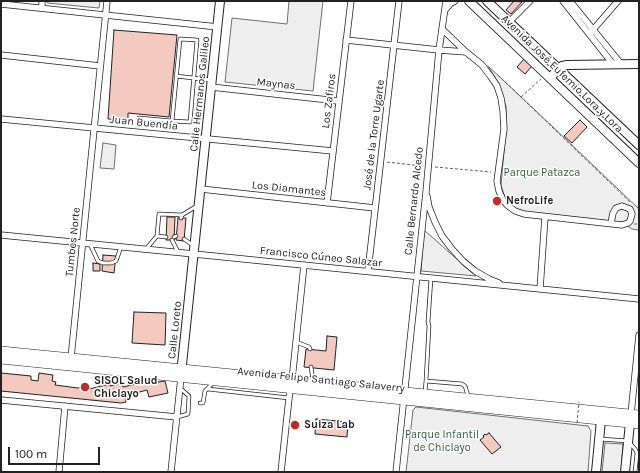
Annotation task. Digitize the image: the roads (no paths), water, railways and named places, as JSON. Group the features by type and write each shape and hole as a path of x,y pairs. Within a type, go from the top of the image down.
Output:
{"main road":[{"name":"Avenida Felipe Santiago Salaverry","path":"1,351 71,358 290,389 405,396 424,394 468,398 635,419"},
{"name":"Avenida Felipe Santiago Salaverry","path":"1,359 181,373 242,388 275,391 290,389 313,382 405,396 601,420 635,419"}],"street":[{"path":"42,1 42,8"},
{"name":"Tumbes Norte","path":"71,358 107,1"},
{"name":"Calle Hermanos Galileo","path":"201,189 220,1"},
{"name":"Los Zafiros","path":"328,203 338,101 351,1"},
{"name":"José de la Torre Ugarte","path":"368,271 399,1"},
{"name":"Calle Bernardo Alcedo","path":"396,472 426,192 439,50 446,1"},
{"path":"445,11 454,1"},
{"name":"Avenida José Eufemio Lora y Lora","path":"469,1 639,163"},
{"name":"Avenida José Eufemio Lora y Lora","path":"487,1 639,145"},
{"path":"509,22 530,1"},
{"path":"563,1 617,64"},
{"path":"570,1 591,32"},
{"path":"591,32 618,1"},
{"path":"1,4 218,27"},
{"path":"442,29 482,65 497,86 504,111 504,128 498,180 499,191 507,205 515,211 524,214 611,223"},
{"path":"346,40 466,52"},
{"path":"1,55 100,66"},
{"path":"548,76 559,68 567,65 639,64"},
{"name":"Maynas","path":"212,84 338,101"},
{"name":"Juan Buendía","path":"1,119 333,151"},
{"name":"Los Diamantes","path":"201,189 375,208"},
{"name":"Calle Loreto","path":"171,472 201,189"},
{"path":"426,192 429,207 435,222 442,236 452,250 475,271 504,285"},
{"path":"540,289 545,217"},
{"name":"Francisco Cúneo Salazar","path":"1,235 178,252 194,250 304,265 639,299"},
{"path":"281,472 304,265"},
{"path":"625,472 628,441 635,419 639,335"},
{"path":"1,400 177,417"},
{"path":"58,472 65,406"},
{"path":"596,472 601,420"}],"lane":[{"path":"139,118 172,121 190,122 197,40 180,39 172,121"},
{"path":"176,76 194,78 212,84"},
{"path":"146,249 157,236 159,214 181,217 199,205"},
{"path":"157,236 166,237"},
{"path":"174,238 178,252"},
{"path":"184,239 194,250"},
{"path":"90,244 98,261 103,263 111,263 116,261 120,247"},
{"path":"424,394 426,381 431,278"},
{"path":"296,342 309,347 310,349"},
{"path":"311,367 313,382"},
{"path":"200,403 203,403 205,391 216,381"},
{"path":"426,381 462,384 465,386 468,398"},
{"path":"177,417 188,414 190,402 189,396 180,388"},
{"path":"208,389 242,388"},
{"path":"600,438 628,441 637,453 635,472"}],"place":[{"name":"NefroLife","path":"497,201"},
{"name":"SISOL Salud Chiclayo","path":"85,387"},
{"name":"Suiza Lab","path":"295,425"}],"park label":[{"name":"Parque Patazca","path":"542,173"},
{"name":"Parque Infantil de Chiclayo","path":"442,441"}]}
